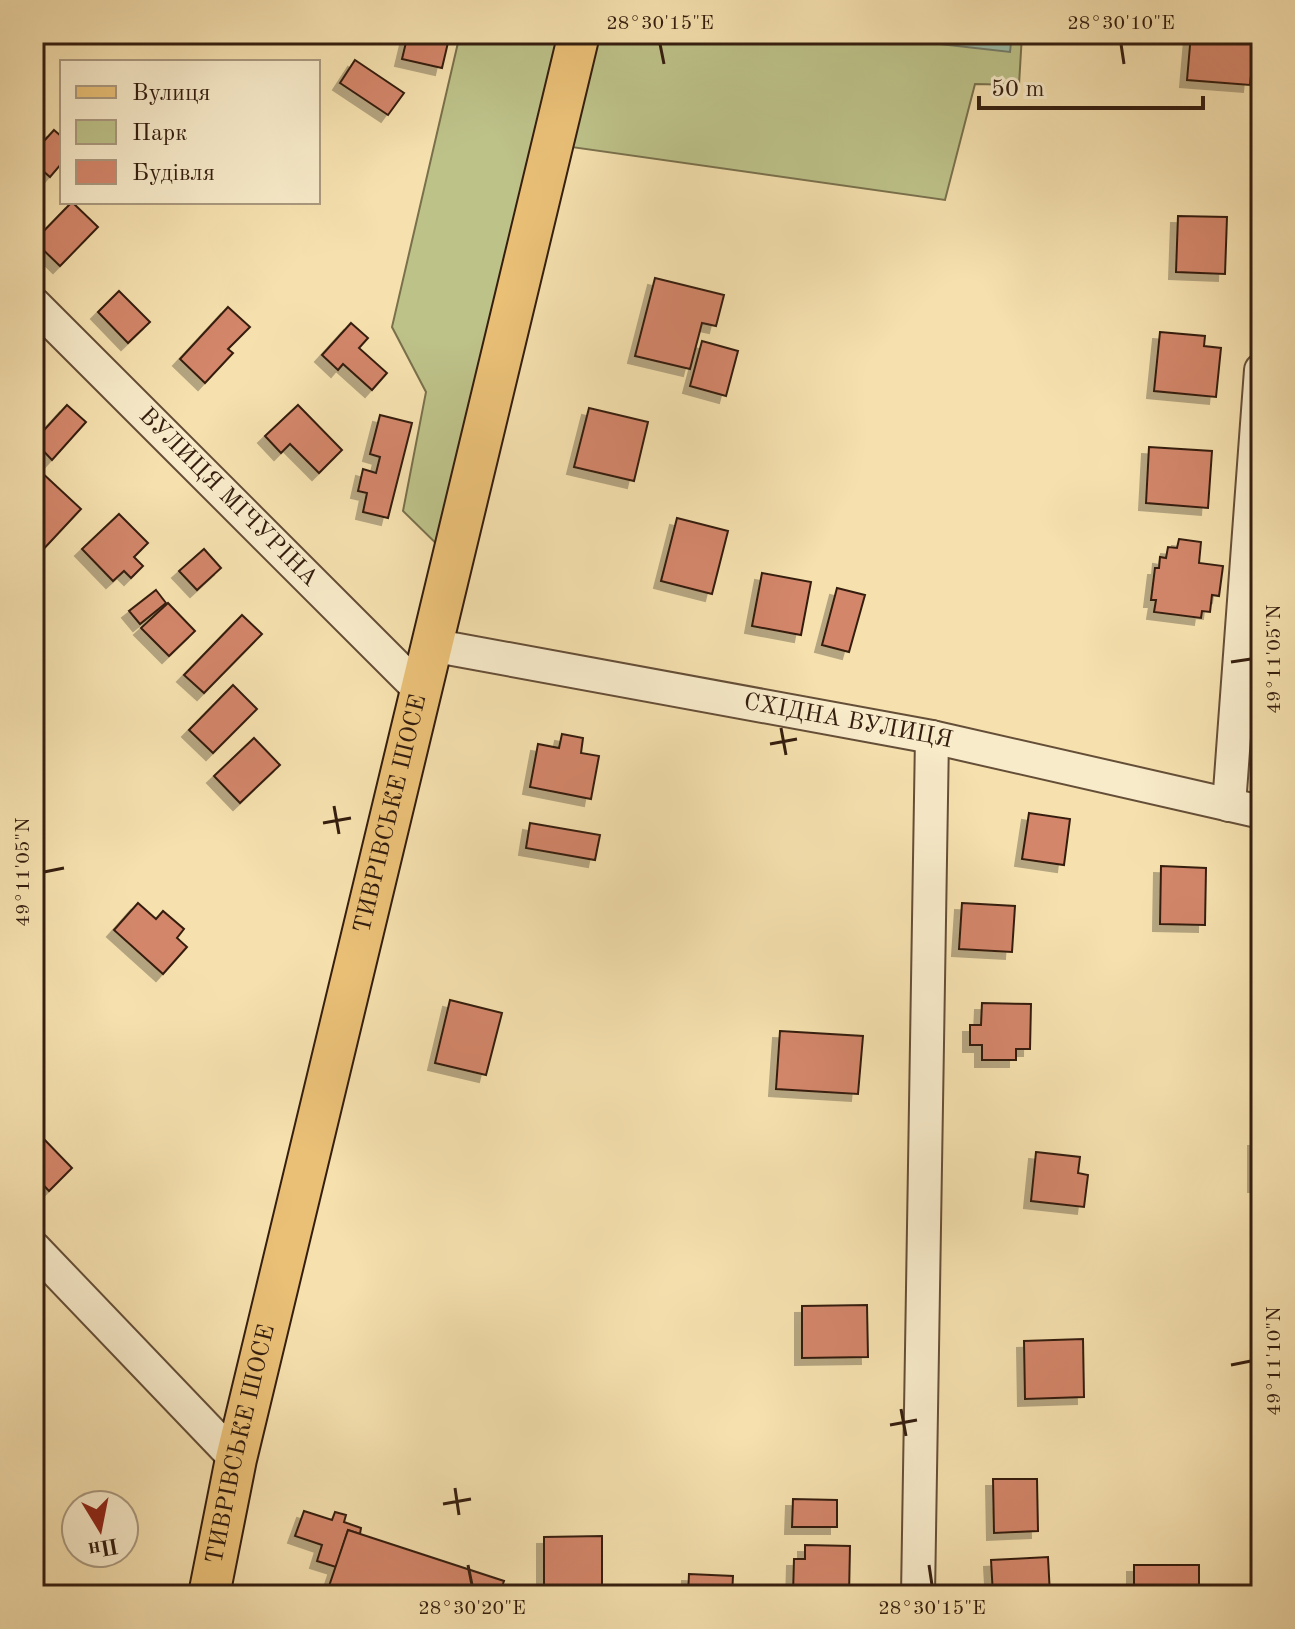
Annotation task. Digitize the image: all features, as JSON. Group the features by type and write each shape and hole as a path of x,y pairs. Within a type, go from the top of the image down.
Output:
{"main road":[{"name":"ТИВРІВСЬКЕ ШОСЕ","path":"209,1595 236,1459 579,34"}],"street":[{"name":"ВУЛИЦЯ МІЧУРІНА","path":"34,304 421,691"},
{"path":"1229,805 1261,370"},
{"name":"СХІДНА ВУЛИЦЯ","path":"431,645 932,737 1261,812"},
{"path":"918,1595 932,737"},
{"path":"34,1248 236,1459"}],"green space":[{"path":"460,34 1022,34 1019,85 975,84 945,200 551,144 452,559 403,511 426,392 392,327"}],"shaded area":[{"path":"1012,34 1010,52 940,44 928,35"}],"building":[{"path":"408,34 450,34 442,68 402,59"},
{"path":"1191,34 1255,37 1250,85 1187,80"},
{"path":"355,60 404,93 388,115 340,83"},
{"path":"54,130 60,135 60,165 50,177 34,163 34,152"},
{"path":"70,204 74,204 98,227 60,266 34,241"},
{"path":"1178,216 1227,217 1225,274 1176,272"},
{"path":"655,278 724,295 716,326 702,323 690,369 635,356"},
{"path":"119,291 150,322 128,343 98,312"},
{"path":"228,307 250,327 228,349 233,353 205,383 180,359"},
{"path":"351,323 368,338 359,348 387,373 372,390 343,364 338,370 322,355"},
{"path":"1160,332 1205,336 1204,346 1221,348 1216,397 1154,391"},
{"path":"702,341 738,351 726,396 690,386"},
{"path":"67,405 86,422 52,460 34,441"},
{"path":"298,405 342,450 319,473 290,444 281,453 265,436"},
{"path":"589,408 648,422 634,481 574,467"},
{"path":"380,415 412,423 388,518 363,512 367,493 358,491 363,469 376,473 380,457 370,454"},
{"path":"1149,447 1212,451 1208,508 1146,503"},
{"path":"39,470 81,509 38,555 34,551 34,476"},
{"path":"119,514 148,543 134,557 143,566 131,578 124,571 113,581 82,549"},
{"path":"677,518 728,531 712,594 661,581"},
{"path":"1179,539 1201,542 1199,563 1223,566 1219,596 1212,595 1210,612 1202,611 1201,618 1154,612 1156,600 1151,600 1155,568 1159,568 1160,557 1166,558 1168,547 1177,548"},
{"path":"204,549 221,568 197,590 179,571"},
{"path":"762,573 811,582 801,635 752,626"},
{"path":"837,588 865,595 849,652 822,645"},
{"path":"156,590 166,603 140,624 129,611"},
{"path":"168,603 195,631 169,656 141,628"},
{"path":"242,615 262,634 204,693 184,675"},
{"path":"233,685 257,709 213,753 189,730"},
{"path":"562,734 583,738 581,753 599,756 591,799 530,787 538,744 559,748"},
{"path":"254,738 280,765 240,803 214,776"},
{"path":"1029,813 1070,819 1064,865 1022,859"},
{"path":"530,823 600,835 595,860 526,848"},
{"path":"1161,866 1206,868 1205,925 1160,924"},
{"path":"138,903 156,919 163,911 184,929 177,938 187,947 163,974 114,930"},
{"path":"962,903 1015,906 1012,952 959,949"},
{"path":"450,1000 502,1013 486,1075 435,1063"},
{"path":"982,1003 1031,1004 1030,1049 1016,1049 1016,1060 982,1060 982,1045 970,1045 970,1025 981,1025"},
{"path":"780,1031 863,1036 858,1094 776,1089"},
{"path":"39,1134 72,1168 49,1191 34,1175 34,1139"},
{"path":"1255,1139 1261,1139 1261,1185 1255,1185"},
{"path":"1036,1152 1080,1157 1078,1173 1088,1175 1084,1207 1031,1201"},
{"path":"867,1305 868,1357 802,1358 802,1306"},
{"path":"1083,1339 1084,1397 1025,1399 1024,1341"},
{"path":"993,1479 1037,1479 1038,1531 994,1533"},
{"path":"793,1499 837,1500 837,1527 792,1527"},
{"path":"304,1511 332,1520 335,1512 346,1515 344,1522 361,1528 360,1534 348,1530 336,1567 317,1561 322,1545 295,1536"},
{"path":"348,1530 504,1581 499,1595 326,1595"},
{"path":"602,1536 602,1593 544,1593 544,1537"},
{"path":"805,1545 850,1546 849,1595 793,1594 794,1559 805,1559"},
{"path":"1048,1557 1050,1595 993,1595 991,1560"},
{"path":"1134,1565 1199,1565 1199,1595 1134,1595"},
{"path":"689,1574 733,1576 732,1595 688,1595"}]}
